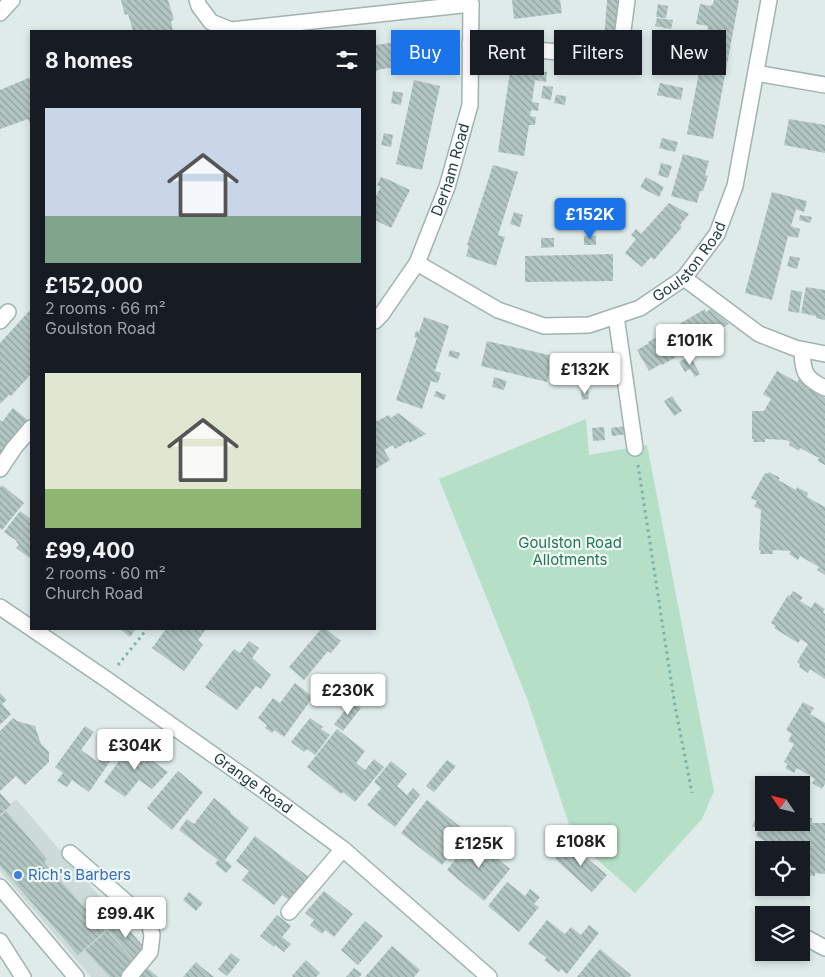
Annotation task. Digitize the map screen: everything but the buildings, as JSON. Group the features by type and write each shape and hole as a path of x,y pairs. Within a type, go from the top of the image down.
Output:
{"street":[{"path":"0,13 12,0"},
{"path":"197,0 199,6 211,22 231,30 470,2"},
{"path":"544,50 610,54 617,50 622,38 627,0"},
{"name":"Goulston Road","path":"417,263 498,310 544,326 589,326 640,308 684,278 717,234 735,186 769,0"},
{"name":"Derham Road","path":"470,2 470,30"},
{"path":"756,73 825,85"},
{"name":"Derham Road","path":"376,320 417,263 447,187 470,105 470,75"},
{"path":"684,278 759,334 795,348 825,354"},
{"path":"616,316 635,448"},
{"path":"802,350 803,366 808,379 825,388"},
{"path":"0,469 30,429"},
{"name":"Grange Road","path":"0,607 30,627"},
{"name":"Grange Road","path":"34,630 263,790 343,849 489,977"},
{"path":"289,912 343,849"},
{"path":"70,853 141,915 150,926 152,935 150,952 129,977"},
{"path":"0,887 76,977"},
{"path":"810,940 825,948"},
{"path":"0,941 23,977"}],"path":[{"path":"635,448 676,706 692,793"},
{"path":"106,679 146,630"}],"shaded area":[{"path":"16,799 144,948 118,977 91,977 0,871 0,814"}],"green space":[{"name":"Goulston Road Allotments","path":"586,419 589,455 647,445 714,791 702,819 635,893 574,839 528,701 439,479"}],"place":[{"name":"Rich's Barbers","path":"18,875"}]}
